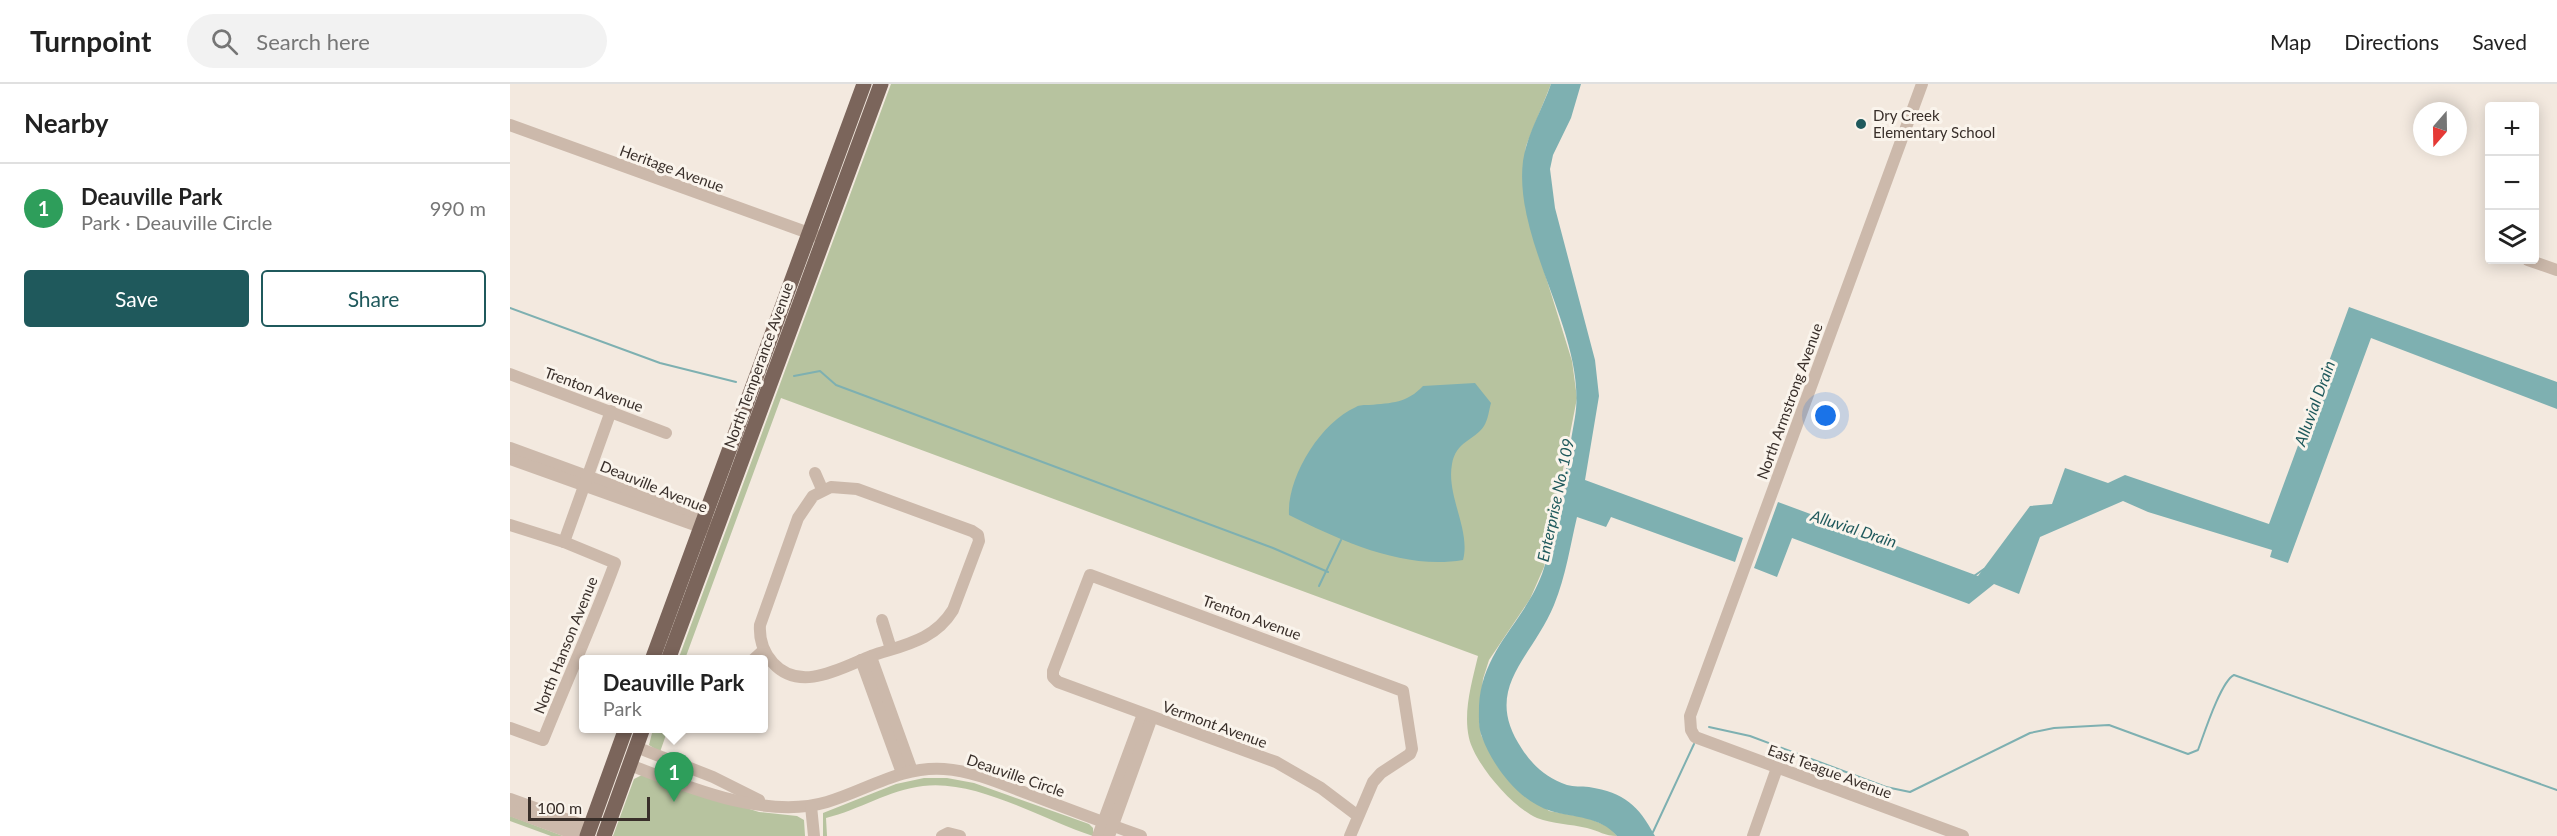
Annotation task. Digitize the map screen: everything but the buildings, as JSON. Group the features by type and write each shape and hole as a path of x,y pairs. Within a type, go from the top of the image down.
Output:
{"main road":[{"name":"North Temperance Avenue","path":"654,655 864,84"},
{"name":"North Temperance Avenue","path":"670,655 881,84"},
{"path":"586,833 624,733"},
{"path":"630,765 626,752 633,733"},
{"path":"604,836 641,733"}],"street":[{"name":"North Armstrong Avenue","path":"1691,729 1690,716 1922,84"},
{"name":"Heritage Avenue","path":"510,125 824,239"},
{"path":"2539,264 2557,270"},
{"name":"Trenton Avenue","path":"510,374 666,433"},
{"path":"510,525 564,542 611,411"},
{"name":"Deauville Avenue","path":"510,448 586,481 716,530"},
{"name":"Deauville Avenue","path":"510,459 586,481"},
{"path":"815,473 822,489"},
{"path":"844,487 857,489 978,535 979,541 953,610 938,628 922,639 822,675 800,677 778,668 768,655 759,634 762,615 798,518 805,505 822,489 844,487"},
{"name":"North Hanson Avenue","path":"510,728 543,740 574,661 589,632 615,563 564,542"},
{"name":"Trenton Avenue","path":"1090,575 1403,691 1412,748 1410,754 1392,764 1373,782 1358,816"},
{"name":"Vermont Avenue","path":"1090,575 1053,671 1053,677 1058,682 1276,762 1315,784 1358,816"},
{"path":"882,620 891,649"},
{"path":"758,655 764,650"},
{"path":"866,658 907,772"},
{"path":"1098,836 1108,828 1148,716"},
{"name":"East Teague Avenue","path":"1691,729 1695,737 1963,836"},
{"name":"Deauville Circle","path":"636,747 713,777 766,803"},
{"name":"Deauville Circle","path":"630,765 704,793 782,807 811,806 907,772 943,769 961,771 1108,828 1141,836"},
{"path":"1753,836 1777,768"},
{"path":"510,799 586,833"},
{"path":"811,806 814,836"},
{"path":"510,810 586,833"},
{"path":"1350,836 1358,816"},
{"path":"942,836 948,833 960,836"}],"green space":[{"path":"891,84 1551,84 1526,146 1523,172 1531,229 1572,361 1577,398 1544,567 1530,599 1489,660 1483,679 1479,718 1481,735 1498,767 1549,811 1588,818 1609,827 1617,836 1537,818 1517,805 1496,784 1479,760 1467,728 1469,697 1478,656 781,398 686,655 680,655"},
{"path":"652,733 667,733 660,752 649,745"},
{"path":"642,775 759,812 797,816 804,820 805,836 613,836 634,779"},
{"path":"924,778 947,778 974,783 1089,824 1093,828 1093,836 988,795 966,789 923,786 910,788 826,818 827,836 823,836 823,813 896,784"},
{"path":"510,816 563,836 551,836 510,821"}],"water":[{"path":"1551,84 1581,84 1571,118 1553,155 1550,169 1555,208 1595,360 1599,396 1585,480 1743,538 1735,562 1611,517 1606,527 1577,517 1565,572 1554,605 1514,674 1508,691 1507,708 1511,728 1522,749 1541,771 1567,785 1589,787 1621,797 1643,816 1655,836 1617,836 1610,829 1595,821 1551,811 1529,800 1518,792 1500,771 1487,748 1479,726 1482,685 1488,667 1528,603 1544,568 1558,512 1575,417 1576,386 1571,354 1538,257 1523,192 1525,151"},
{"path":"2349,307 2557,382 2557,409 2371,338 2288,563 2270,557 2272,550 2148,512 2123,501 2040,537 2019,594 1994,584 1969,604 1792,538 1777,577 1754,568 1778,502 1978,576 2030,506 2052,504 2065,468 2108,483 2125,475 2269,524"},
{"path":"1475,383 1491,403 1488,415 1480,431 1457,450 1451,476 1464,537 1463,560 1440,562 1396,557 1352,543 1289,515 1294,484 1308,453 1318,438 1343,415 1359,406 1392,403 1405,399 1423,386"}],"waterway":[{"path":"510,308 660,363 736,382"},
{"path":"794,376 820,371 836,385 1273,548 1328,572"},
{"name":"Alluvial Drain","path":"1319,586 1341,540"},
{"name":"Alluvial Drain","path":"1974,576 1984,569"},
{"path":"1709,727 1750,736 1886,787 1910,792 2030,733 2054,728 2109,725 2188,754 2198,750 2218,697 2234,675 2557,790"},
{"path":"1649,836 1653,832 1694,744"}],"place":[{"name":"Dry Creek Elementary School","path":"1861,124"},
{"name":"Deauville Park","path":"674,802"}],"water label":[{"name":"Enterprise No. 109","path":"1555,500"}]}
